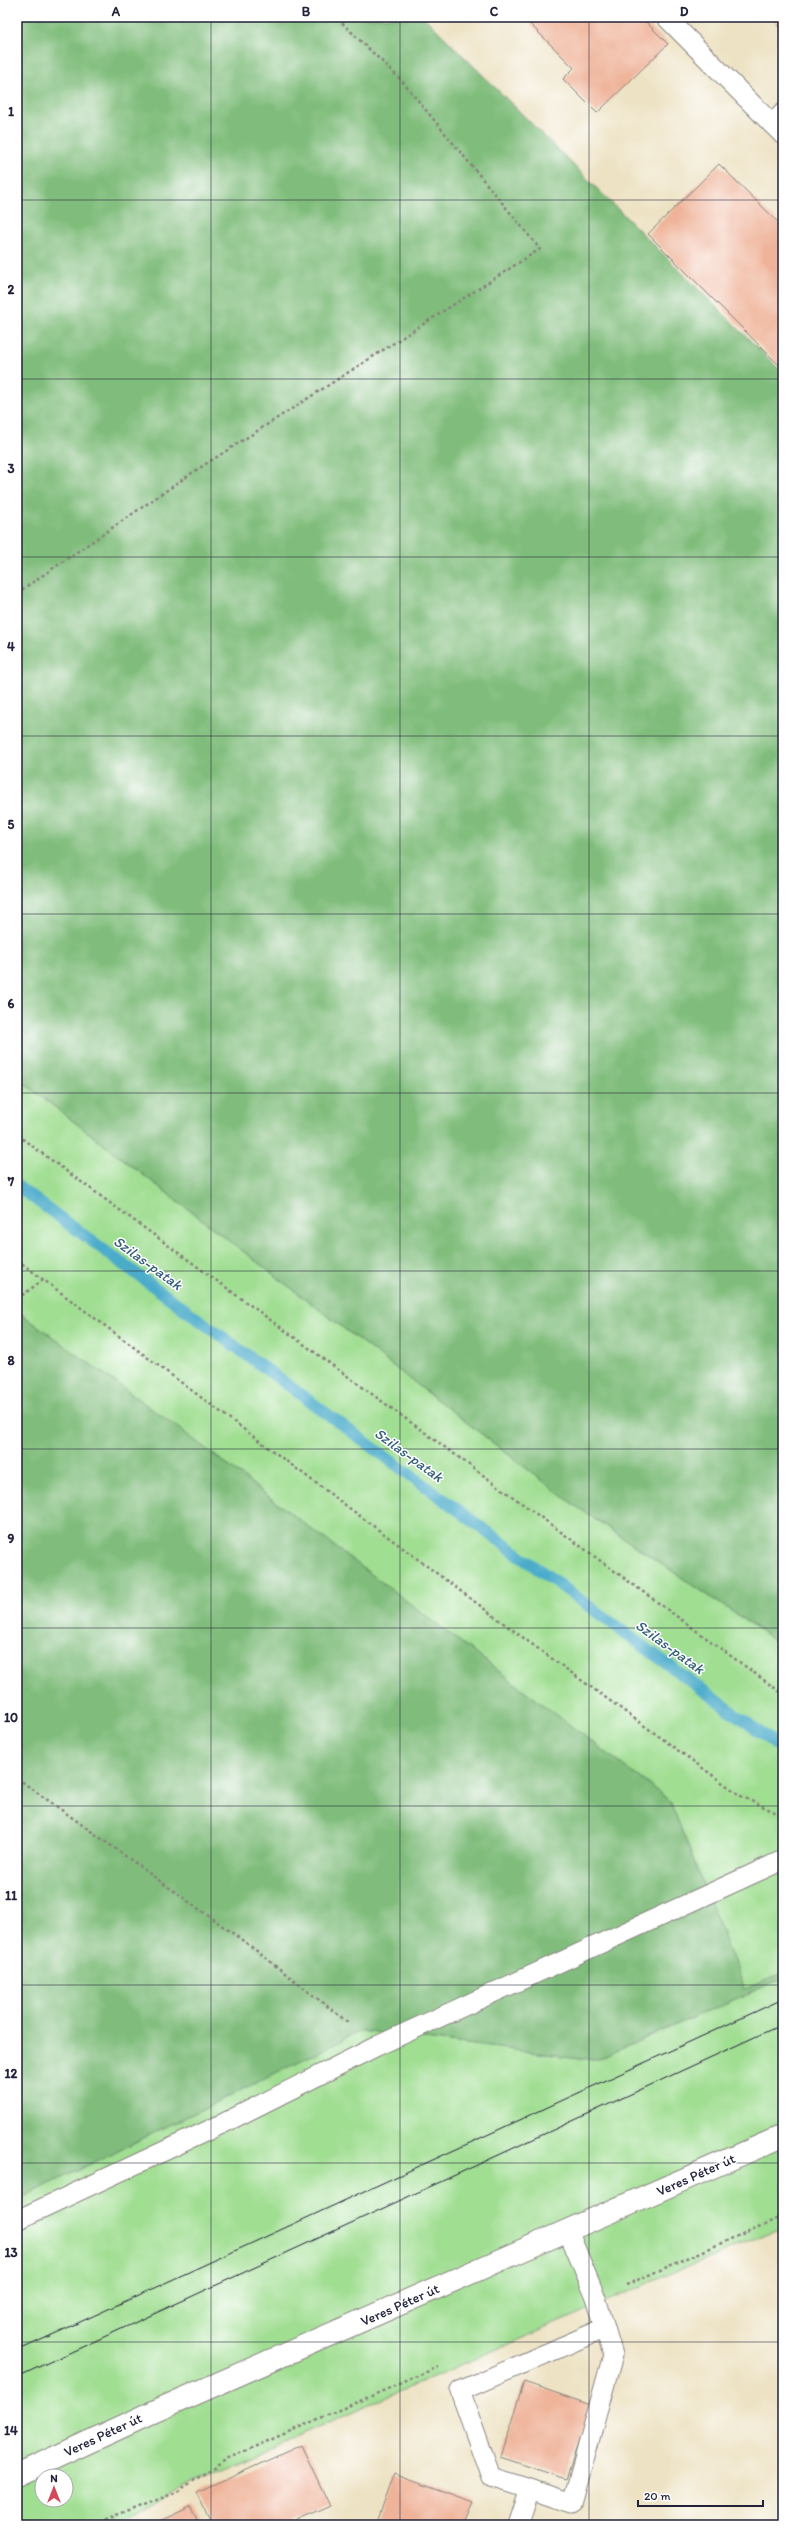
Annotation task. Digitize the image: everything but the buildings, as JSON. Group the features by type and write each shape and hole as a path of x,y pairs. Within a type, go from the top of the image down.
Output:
{"main road":[{"name":"Veres Péter út","path":"17,2475 158,2410 783,2136"}],"lane":[{"path":"666,17 779,124"},
{"path":"17,2220 224,2123 377,2046 783,1860"},
{"path":"568,2231 596,2298 605,2328 613,2355 572,2503 491,2477 460,2391 605,2328"},
{"path":"518,2525 530,2489"}],"path":[{"path":"17,593 195,471 540,249 402,81 336,17"},
{"path":"17,1134 783,1694"},
{"path":"17,1260 518,1634 741,1796 783,1816"},
{"path":"17,1299 43,1280"},
{"path":"17,1778 249,1945 377,2046"}],"green space":[{"path":"17,17 424,17 783,373 783,1646 573,1504 17,1078"},
{"path":"17,1078 573,1504 783,1646 783,1973 745,1990 670,1801 185,1433 17,1311"},
{"path":"17,1311 185,1433 670,1801 745,1989 783,1973 783,1978 596,2060 361,2031 17,2200"},
{"path":"783,1978 783,2227 665,2276 212,2473 110,2525 17,2525 17,2200 361,2031 596,2060"}],"waterway":[{"name":"Szilas-patak","path":"17,1186 783,1749"}],"tram line":[{"path":"17,2351 783,1999"},
{"path":"17,2377 783,2024"}]}
